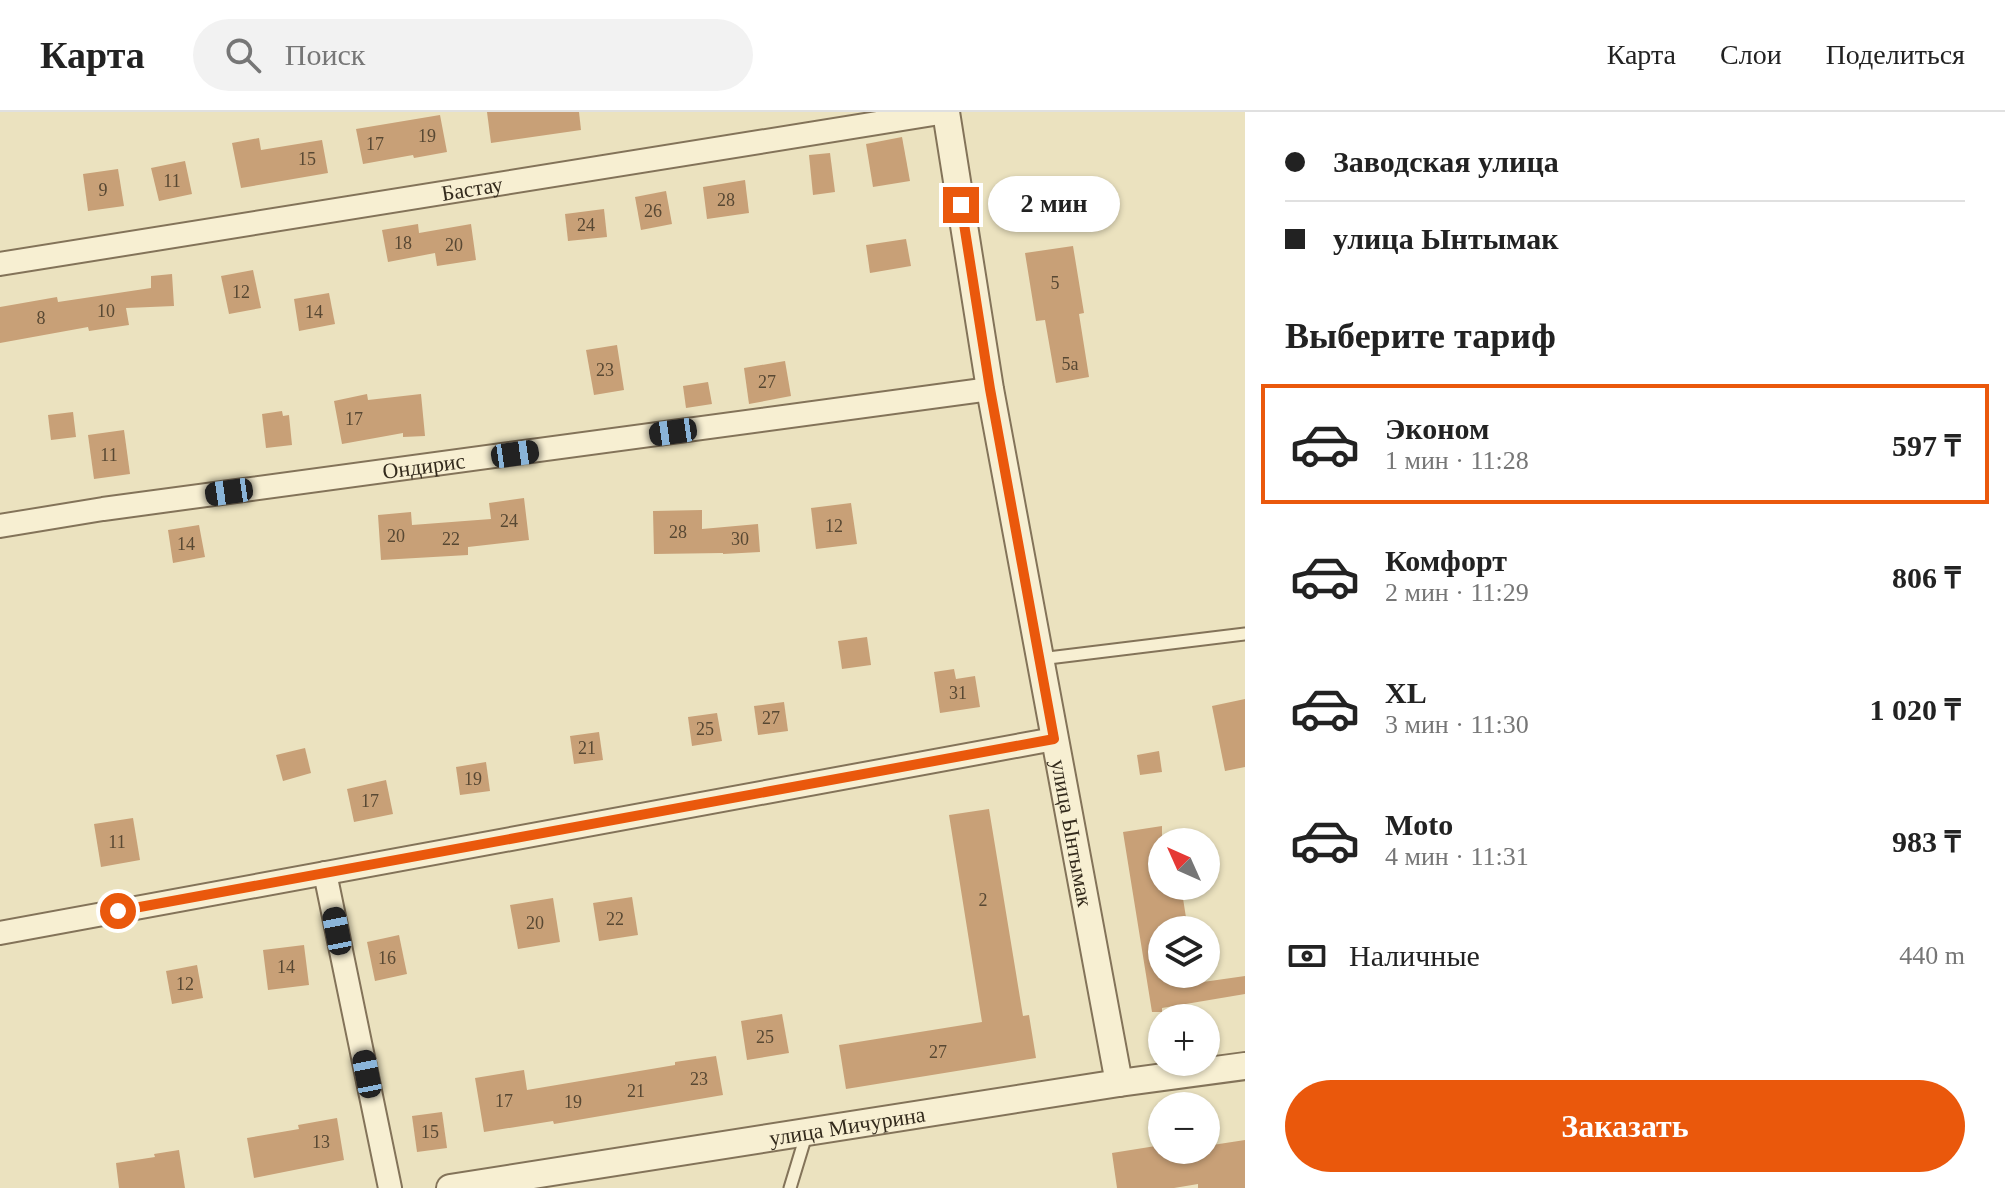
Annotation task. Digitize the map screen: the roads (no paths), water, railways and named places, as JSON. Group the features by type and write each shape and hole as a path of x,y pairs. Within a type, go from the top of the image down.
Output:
{"street":[{"name":"Бастау","path":"0,264 946,112"},
{"name":"улица Ынтымак","path":"946,112 990,389 1119,1083"},
{"name":"Ондирис","path":"0,526 103,509 990,389"},
{"path":"0,933 1054,739"},
{"path":"325,873 390,1188"},
{"name":"улица Мичурина","path":"450,1188 1245,1066"}],"lane":[{"path":"1039,660 1245,634"},
{"path":"790,1188 807,1132"}]}
